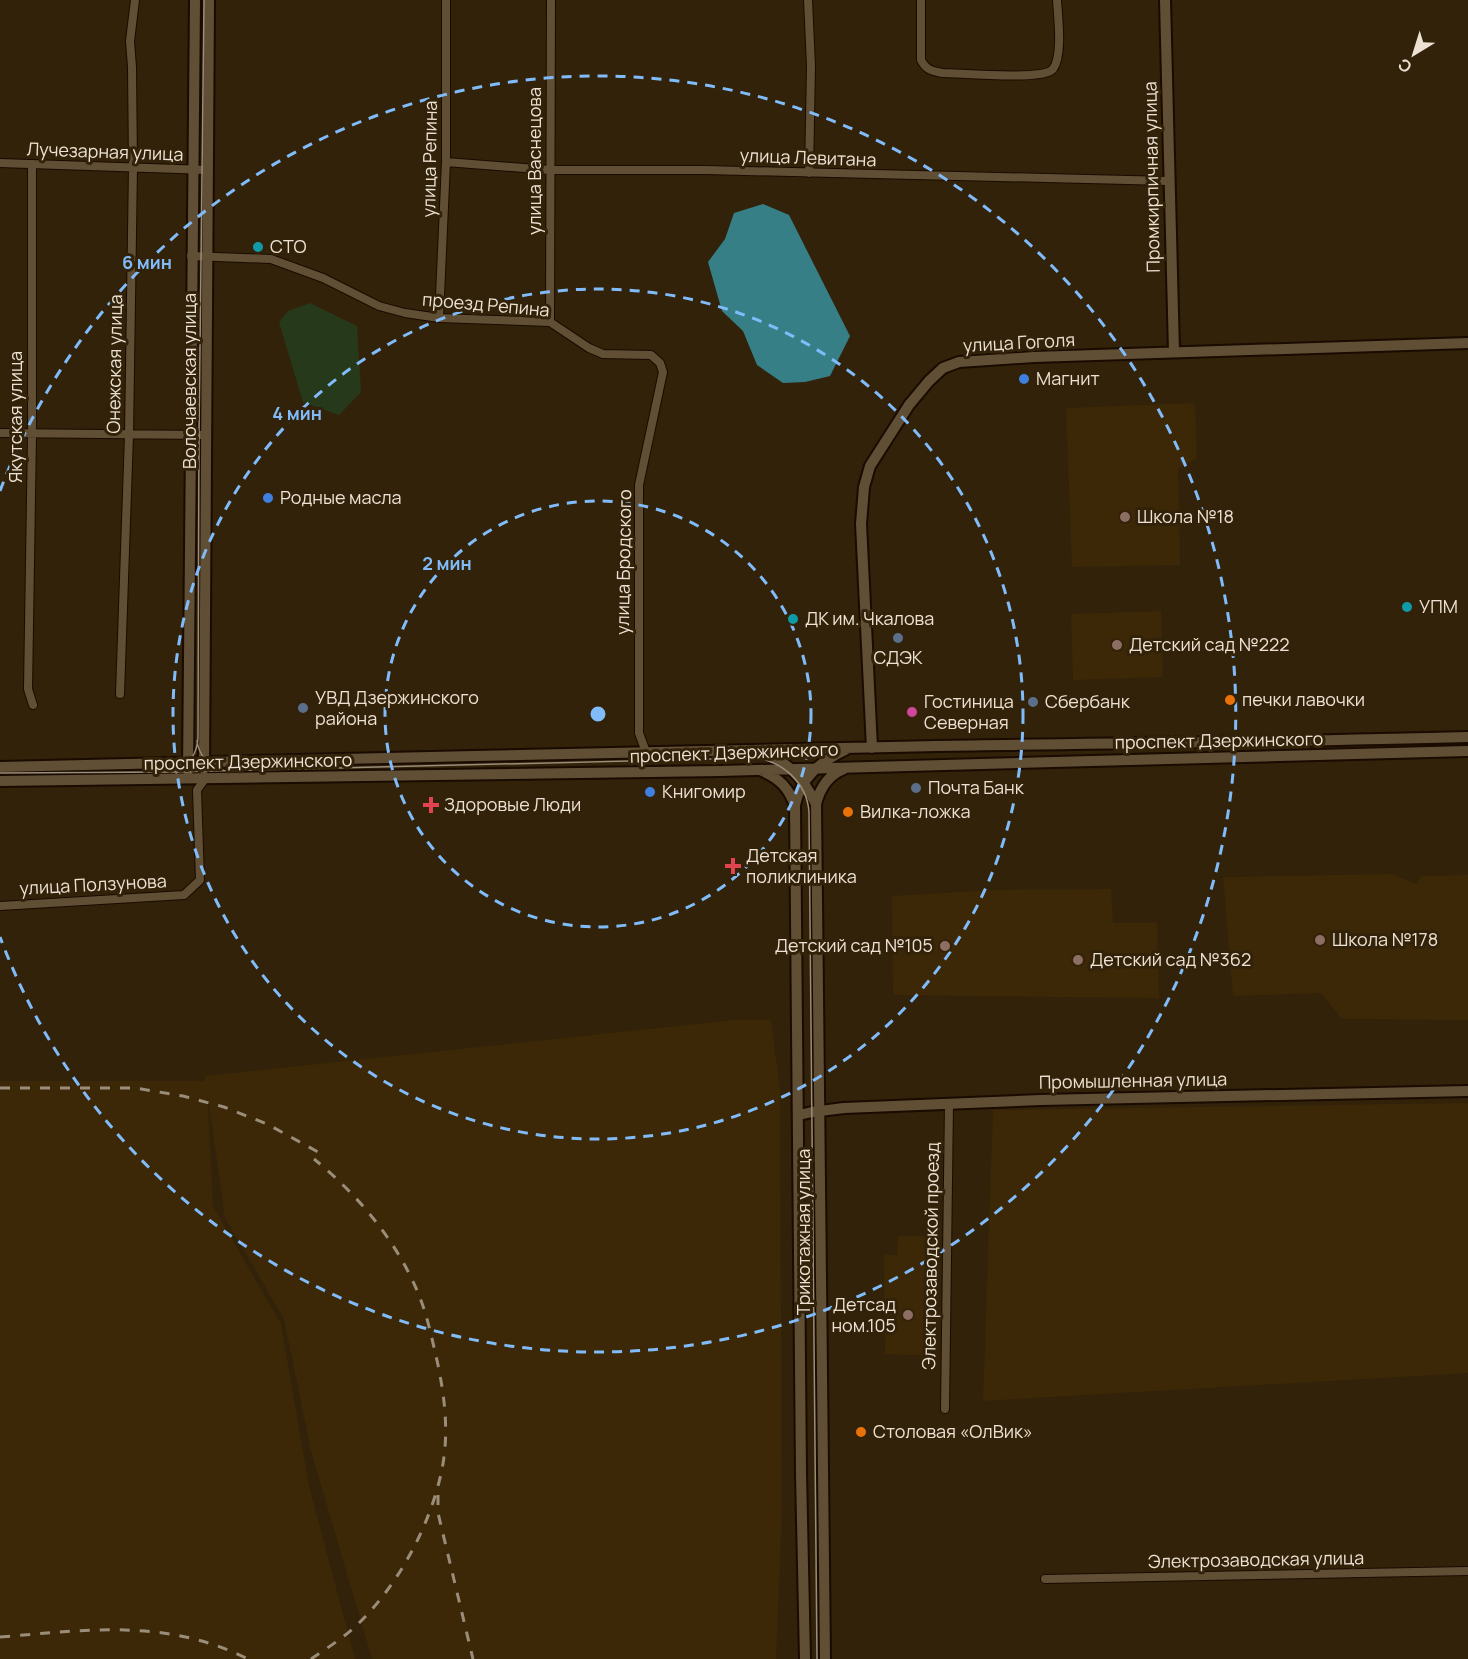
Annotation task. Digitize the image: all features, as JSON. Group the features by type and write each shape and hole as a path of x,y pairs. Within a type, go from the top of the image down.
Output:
{"main road":[{"name":"Волочаевская улица","path":"189,779 191,256 195,0"},
{"name":"Волочаевская улица","path":"205,779 209,0"},
{"name":"Промкирпичная улица","path":"1165,0 1174,352"},
{"name":"улица Гоголя","path":"872,748 861,524 864,488 870,466 909,405 943,368 958,362 1174,352 1468,344"},
{"name":"проспект Дзержинского","path":"0,767 1468,737"},
{"path":"795,806 803,782 816,768 832,756 848,749"},
{"path":"754,750 780,759 791,768 803,782 816,804"},
{"name":"проспект Дзержинского","path":"0,782 759,770 1468,751"},
{"path":"816,804 822,786 834,773 851,766"},
{"path":"759,770 771,774 783,783 795,806"},
{"name":"Трикотажная улица","path":"816,804 825,1659"},
{"name":"Трикотажная улица","path":"795,806 805,1659"},
{"name":"Промышленная улица","path":"799,1115 820,1110 1063,1099 1468,1091"}],"street":[{"name":"Онежская улица","path":"120,694 129,435 133,166 130,41 135,0"},
{"name":"улица Репина","path":"439,318 446,162 446,0"},
{"name":"улица Васнецова","path":"550,322 551,0"},
{"path":"808,0 811,66 809,173"},
{"path":"921,0 921,60 925,68 932,72 943,73 1034,76 1050,72 1054,68 1057,58 1057,0"},
{"name":"улица Левитана","path":"446,162 550,170 706,170 1169,181"},
{"name":"Лучезарная улица","path":"0,163 208,170"},
{"name":"Якутская улица","path":"32,164 32,434 28,689 33,705"},
{"name":"проезд Репина","path":"191,256 271,260 323,278 379,306 405,313 439,318 550,322 603,354 651,355 660,363 663,372"},
{"name":"улица Бродского","path":"646,753 639,733 639,485 663,372"},
{"path":"0,433 206,435"},
{"path":"189,779 197,790 205,779"},
{"name":"улица Ползунова","path":"0,906 184,895 200,880 197,790"},
{"name":"Электрозаводской проезд","path":"945,1409 949,1104"},
{"name":"Электрозаводская улица","path":"1045,1579 1468,1571"}],"shaded area":[{"name":"Школа №18","path":"1195,403 1197,458 1178,469 1180,565 1072,567 1066,408"},
{"name":"Детский сад №222","path":"1161,611 1163,677 1073,680 1071,614"},
{"name":"Школа №178","path":"1392,874 1416,884 1421,876 1468,875 1468,1020 1342,1019 1321,993 1233,996 1223,877"},
{"path":"1111,889 1113,923 1157,923 1159,998 893,995 892,896 996,890"},
{"path":"734,1020 771,1020 780,1090 782,1513 776,1659 372,1659 311,1451 284,1319 225,1218 207,1091 213,1206 281,1324 309,1486 355,1659 0,1659 0,1081 205,1081 205,1076"},
{"path":"1468,1103 1468,1373 983,1401 993,1110"},
{"path":"898,1236 935,1236 935,1356 885,1354 884,1255 897,1255"}],"green space":[{"path":"310,303 357,326 361,392 339,415 303,402 279,322 288,311"}],"water":[{"path":"763,204 789,215 850,336 830,376 805,382 783,383 757,365 743,331 722,311 708,262 725,239 734,213"}],"tram line":[{"path":"176,773 192,759 198,738 204,0"},
{"path":"197,741 205,759 213,766 223,770"},
{"path":"0,773 172,772 753,758 774,763 791,775 803,792 809,812 817,1659"}],"railway":[{"path":"0,1088 135,1088 183,1096 224,1107 267,1124 318,1152"},
{"path":"311,1659 359,1623 400,1572 421,1532 437,1490 444,1456 446,1430 438,1365 417,1290 406,1268 380,1228 349,1191 314,1159"},
{"path":"438,1495 438,1513 473,1659"},
{"path":"0,1637 95,1630 156,1632 187,1637 248,1659"}],"place":[{"name":"СТО","path":"258,247"},
{"name":"Магнит","path":"1024,379"},
{"name":"Родные масла","path":"268,498"},
{"name":"Школа №18","path":"1125,517"},
{"name":"УПМ","path":"1407,607"},
{"name":"ДК им. Чкалова","path":"793,619"},
{"name":"СДЭК","path":"898,638"},
{"name":"Детский сад №222","path":"1117,645"},
{"name":"печки лавочки","path":"1230,700"},
{"name":"Сбербанк","path":"1033,702"},
{"name":"УВД Дзержинского района","path":"303,708"},
{"name":"Гостиница Северная","path":"912,712"},
{"name":"Почта Банк","path":"916,788"},
{"name":"Книгомир","path":"650,792"},
{"name":"Здоровые Люди","path":"431,805"},
{"name":"Вилка-ложка","path":"848,812"},
{"name":"Детская поликлиника","path":"733,866"},
{"name":"Школа №178","path":"1320,940"},
{"name":"Детский сад №105","path":"945,946"},
{"name":"Детский сад №362","path":"1078,960"},
{"name":"Детсад ном.105","path":"908,1315"},
{"name":"Столовая «ОлВик»","path":"861,1432"}]}
